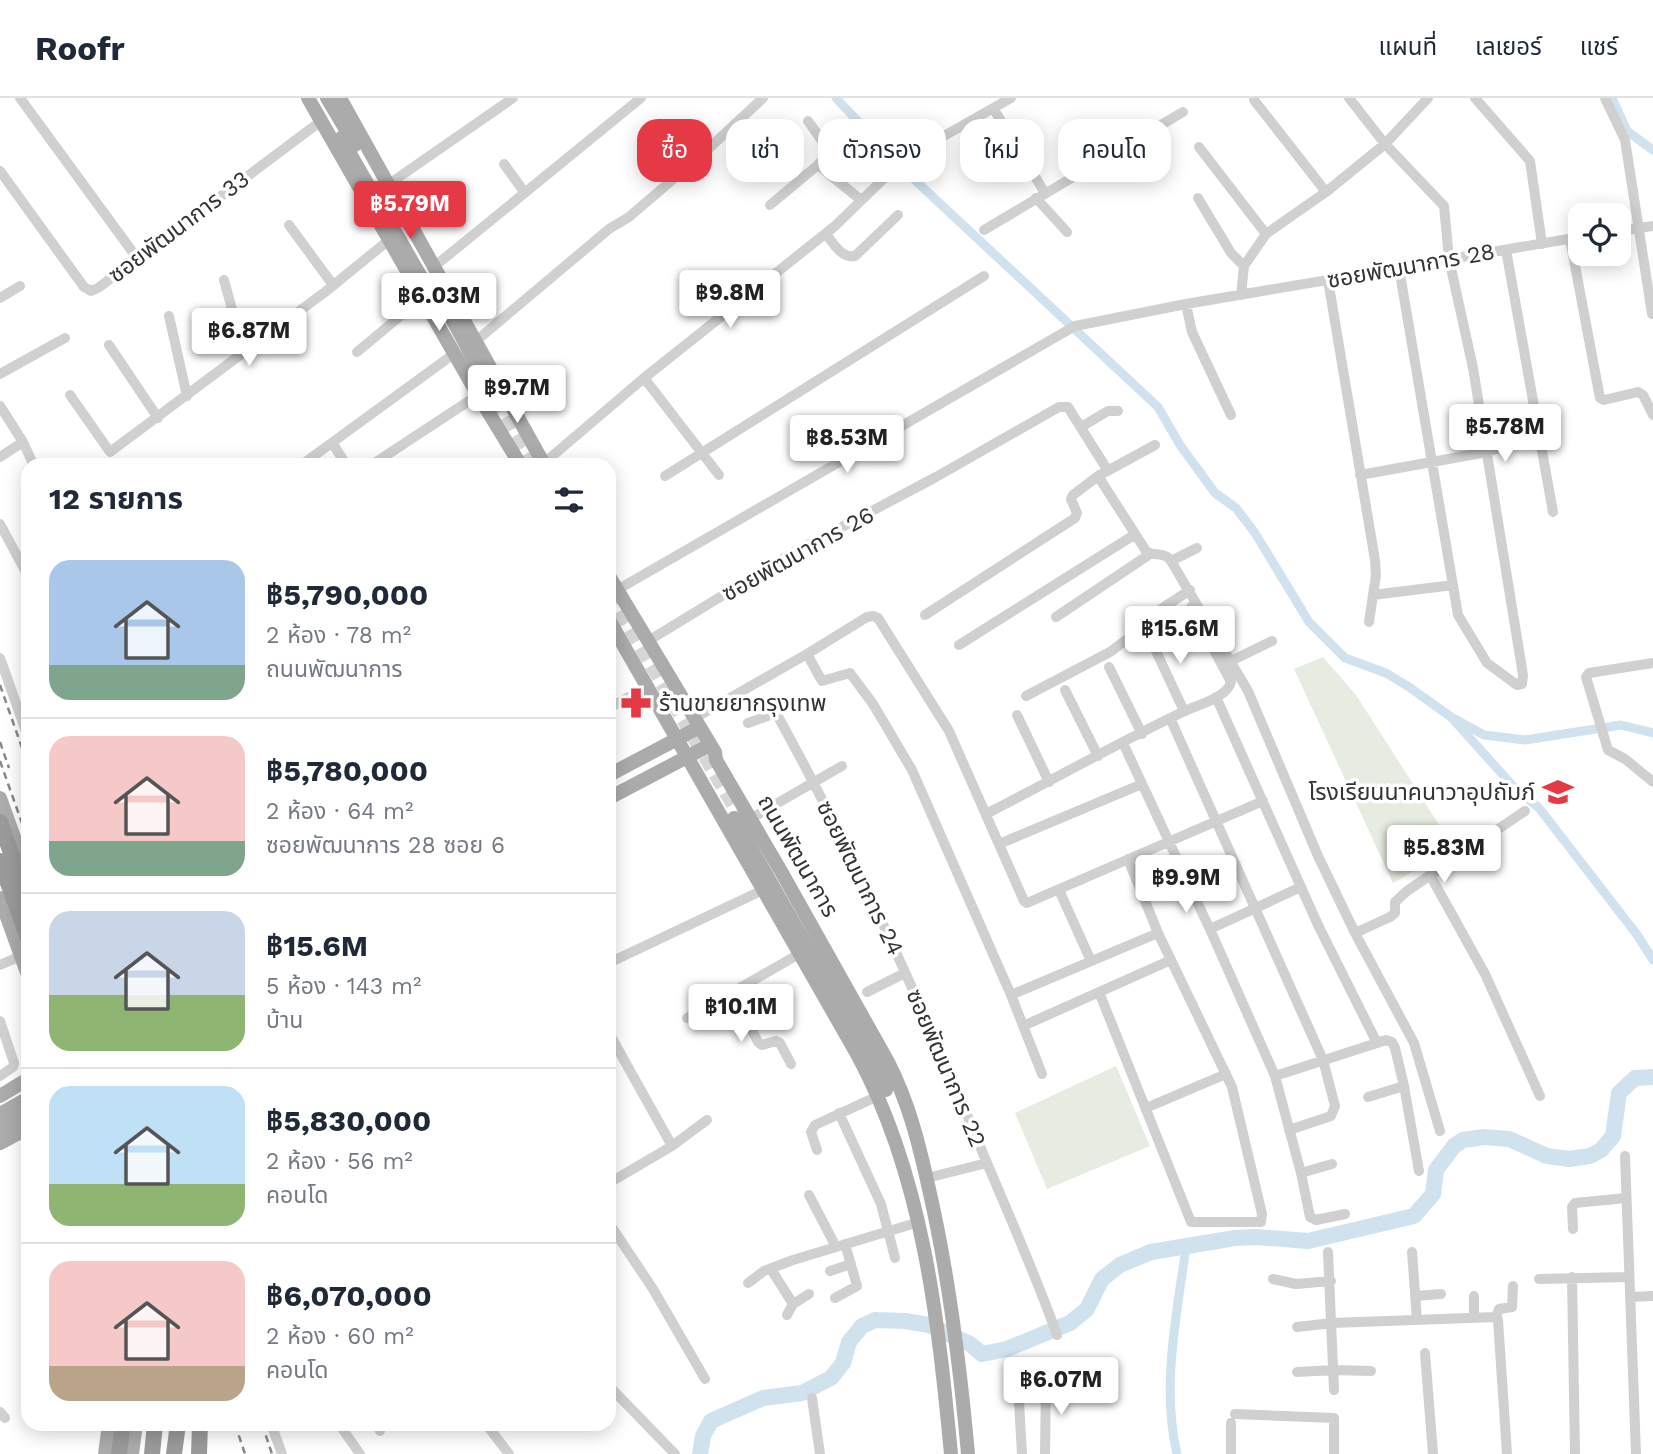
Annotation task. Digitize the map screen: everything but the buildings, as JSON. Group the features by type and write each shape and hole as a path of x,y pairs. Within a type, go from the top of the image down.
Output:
{"highway":[{"path":"0,822 21,881"},
{"path":"0,861 21,918"},
{"path":"0,877 21,921"},
{"path":"119,1454 122,1431"},
{"path":"152,1454 154,1431"},
{"path":"174,1454 177,1431"},
{"path":"199,1454 201,1431"}],"main road":[{"path":"308,98 454,353 540,458"},
{"path":"318,98 491,399"},
{"path":"327,98 415,250 491,399 517,458"},
{"path":"340,98 476,341 491,399"},
{"path":"617,590 716,760"},
{"name":"ถนนพัฒนาการ","path":"616,632 687,757 739,817 885,1069 905,1112 926,1174 944,1261 958,1356 968,1454"},
{"path":"616,771 677,740 696,723"},
{"name":"ถนนพัฒนาการ","path":"696,723 715,752 763,890 857,1054 878,1096 901,1157 918,1216"},
{"path":"616,794 708,746"},
{"path":"0,798 21,856"},
{"name":"ถนนพัฒนาการ","path":"739,817 878,1073 901,1134 936,1324 951,1454"},
{"path":"0,898 21,956"},
{"path":"0,1096 21,1089"},
{"path":"0,1114 21,1092"},
{"path":"0,1128 21,1116"},
{"path":"0,1143 21,1132"},
{"path":"105,1454 107,1431"},
{"path":"132,1454 135,1431"}],"street":[{"path":"20,98 136,258"},
{"path":"389,184 513,98"},
{"path":"435,266 641,98"},
{"path":"476,341 609,229 629,217 763,98"},
{"path":"552,458 644,378 825,234 905,158 1010,98"},
{"path":"1349,98 1385,144 1444,206 1449,259 1488,452 1523,675 1522,684 1517,685 1487,663 1460,619 1399,268"},
{"path":"1241,295 1244,266 1266,234 1326,192 1385,144 1429,98"},
{"path":"1475,98 1531,161 1542,244"},
{"path":"1605,98 1625,139 1652,314"},
{"path":"1254,100 1326,192"},
{"path":"993,108 1041,196 1067,232"},
{"path":"984,230 1183,112"},
{"name":"ซอยพัฒนาการ 33","path":"1,174 83,287 91,291 321,121"},
{"path":"808,121 818,135"},
{"path":"1199,147 1266,234"},
{"path":"504,164 525,193"},
{"path":"770,205 818,165"},
{"path":"839,182 861,200"},
{"path":"1198,198 1231,253 1244,266"},
{"path":"825,234 844,255 855,256 898,215"},
{"path":"289,225 333,285"},
{"path":"1631,229 1653,226"},
{"name":"ซอยพัฒนาการ 28","path":"617,590 1075,326 1186,304 1568,239"},
{"path":"70,395 110,452 244,353 389,240"},
{"path":"1506,250 1553,512"},
{"path":"1579,266 1600,398 1604,400 1639,392 1653,415"},
{"path":"665,476 984,276"},
{"path":"224,280 244,353"},
{"path":"1328,280 1375,560 1376,575 1369,622"},
{"path":"0,299 20,286"},
{"path":"357,352 422,298"},
{"path":"1186,304 1192,332 1231,415"},
{"path":"169,316 187,396"},
{"path":"0,374 65,338"},
{"path":"109,345 158,418"},
{"path":"312,458 454,353"},
{"path":"644,378 719,475"},
{"path":"384,458 491,399"},
{"path":"0,406 30,458"},
{"name":"ซอยพัฒนาการ 26","path":"648,641 789,555 936,477 1059,407 1068,407 1081,427"},
{"path":"1118,411 1108,411 1081,427 1134,535 1150,554"},
{"path":"1360,475 1488,452 1538,433"},
{"path":"0,457 23,442"},
{"path":"333,444 342,458"},
{"path":"925,615 1075,518 1077,513 1073,495 1103,473 1155,445"},
{"path":"0,524 21,563"},
{"path":"959,645 1134,535"},
{"path":"1171,561 1197,548"},
{"path":"1056,617 1150,554 1164,555 1171,561 1231,661 1266,731 1318,856 1355,933 1414,1043 1440,1131"},
{"path":"1373,595 1453,585"},
{"path":"1026,696 1110,652 1150,622 1158,611 1190,590"},
{"path":"986,814 1170,718 1216,698 1230,687 1231,682 1191,607"},
{"path":"696,723 866,617 878,618 949,731 1025,902 1034,901 1168,840 1263,801"},
{"path":"1148,634 1184,711"},
{"path":"1231,661 1272,641"},
{"path":"807,654 822,681 848,673 873,704 912,770 1011,995 1042,1074"},
{"path":"0,658 21,717"},
{"path":"1653,663 1589,673 1586,677 1608,750 1625,759 1653,782"},
{"path":"1109,667 1142,734"},
{"path":"616,704 647,687"},
{"path":"1065,690 1098,756"},
{"path":"1216,698 1301,887 1377,1043"},
{"name":"ซอยพัฒนาการ 24","path":"748,723 776,713 814,783 905,973"},
{"path":"1017,715 1049,782"},
{"path":"1170,718 1323,1060 1335,1106 1334,1112 1331,1116 1290,1130"},
{"path":"1123,743 1275,1076 1312,1220 1345,1214"},
{"name":"ซอยพัฒนาการ 24","path":"739,817 814,783 842,766"},
{"path":"999,844 1142,785"},
{"path":"1355,933 1395,914 1394,905 1398,897 1525,811"},
{"path":"1099,992 1191,1222 1260,1222 1262,1214 1232,1087 1158,933 1128,859"},
{"path":"1430,875 1485,974 1540,1096"},
{"path":"1210,929 1301,887"},
{"path":"616,960 763,890"},
{"path":"1059,890 1091,961"},
{"path":"1011,995 1158,933"},
{"path":"687,1018 799,954"},
{"path":"0,965 21,956"},
{"path":"1023,1026 1171,960"},
{"path":"866,992 905,973"},
{"name":"ซอยพัฒนาการ 22","path":"905,973 1039,1284 1056,1334"},
{"path":"733,993 758,1042 762,1045 776,1041 780,1043 791,1064"},
{"path":"0,1021 14,1063 13,1067 0,1076"},
{"path":"1275,1076 1389,1041 1394,1045 1404,1086 1419,1171"},
{"path":"616,1046 672,1146"},
{"path":"1146,1108 1226,1074"},
{"path":"1368,1097 1404,1086"},
{"path":"817,1150 811,1129 878,1096"},
{"path":"839,1113 879,1200 895,1258"},
{"path":"616,1179 672,1146 707,1120"},
{"path":"1625,1156 1636,1454"},
{"name":"ซอยพัฒนาการ 22","path":"926,1174 987,1163"},
{"path":"1301,1173 1332,1164"},
{"path":"809,1195 851,1264 857,1286 835,1298"},
{"path":"1573,1229 1572,1207 1575,1203 1626,1198"},
{"path":"748,1283 771,1269 889,1231 918,1216"},
{"path":"616,1234 653,1289 705,1379"},
{"path":"1328,1252 1334,1390"},
{"path":"1412,1252 1417,1320"},
{"path":"830,1271 851,1264"},
{"path":"771,1269 793,1304"},
{"path":"1572,1277 1575,1454"},
{"path":"1539,1279 1629,1277"},
{"path":"1273,1279 1296,1284 1331,1281"},
{"path":"1507,1454 1496,1317 1499,1309 1512,1307 1513,1286"},
{"path":"787,1315 793,1304 809,1294"},
{"path":"1415,1296 1441,1294"},
{"path":"1474,1296 1474,1317"},
{"path":"1630,1297 1653,1296"},
{"path":"1297,1327 1332,1323 1496,1317"},
{"path":"1424,1353 1433,1454"},
{"path":"1017,1367 1022,1454"},
{"path":"1297,1372 1371,1371"},
{"path":"1045,1454 1046,1380"},
{"path":"616,1393 675,1454"},
{"path":"812,1398 820,1454"},
{"path":"1231,1454 1233,1418 1334,1418 1334,1454"},
{"path":"202,1431 206,1454"},
{"path":"274,1431 282,1454"},
{"path":"344,1431 360,1454"},
{"path":"491,1431 509,1454"}],"shaded area":[{"path":"1323,657 1356,695 1454,848 1393,883 1294,669"},
{"path":"1116,1066 1150,1146 1047,1189 1015,1113"}],"waterway":[{"path":"836,98 903,169 1158,407 1180,445 1215,493 1236,508 1255,533 1309,622 1345,658 1386,673 1451,717 1512,785 1539,808 1638,936 1653,960"},
{"path":"1612,98 1627,131 1653,150"},
{"path":"1455,719 1484,735 1525,740 1621,725 1653,733"},
{"path":"700,1454 703,1436 711,1421 763,1398 802,1393 831,1378 843,1363 849,1342 862,1326 875,1320 929,1325 970,1344 982,1354 1007,1349 1070,1323 1087,1309 1102,1279 1120,1265 1151,1252 1235,1238 1308,1241 1414,1216 1433,1194 1436,1170 1454,1146 1463,1140 1484,1137 1509,1139 1547,1156 1569,1159 1590,1156 1601,1150 1613,1136 1619,1093 1635,1078 1653,1077"},
{"path":"1177,1454 1172,1429 1170,1376 1186,1247"}],"tunnel":[{"path":"495,399 529,458"},
{"path":"616,605 739,815"}],"railway":[{"path":"0,685 21,745"},
{"path":"0,742 9,768"},
{"path":"0,761 21,820"},
{"path":"237,1431 245,1454"},
{"path":"264,1431 272,1454"}],"place":[{"name":"ร้านขายยากรุงเทพ","path":"636,703"},
{"name":"โรงเรียนนาคนาวาอุปถัมภ์","path":"1558,792"}]}
